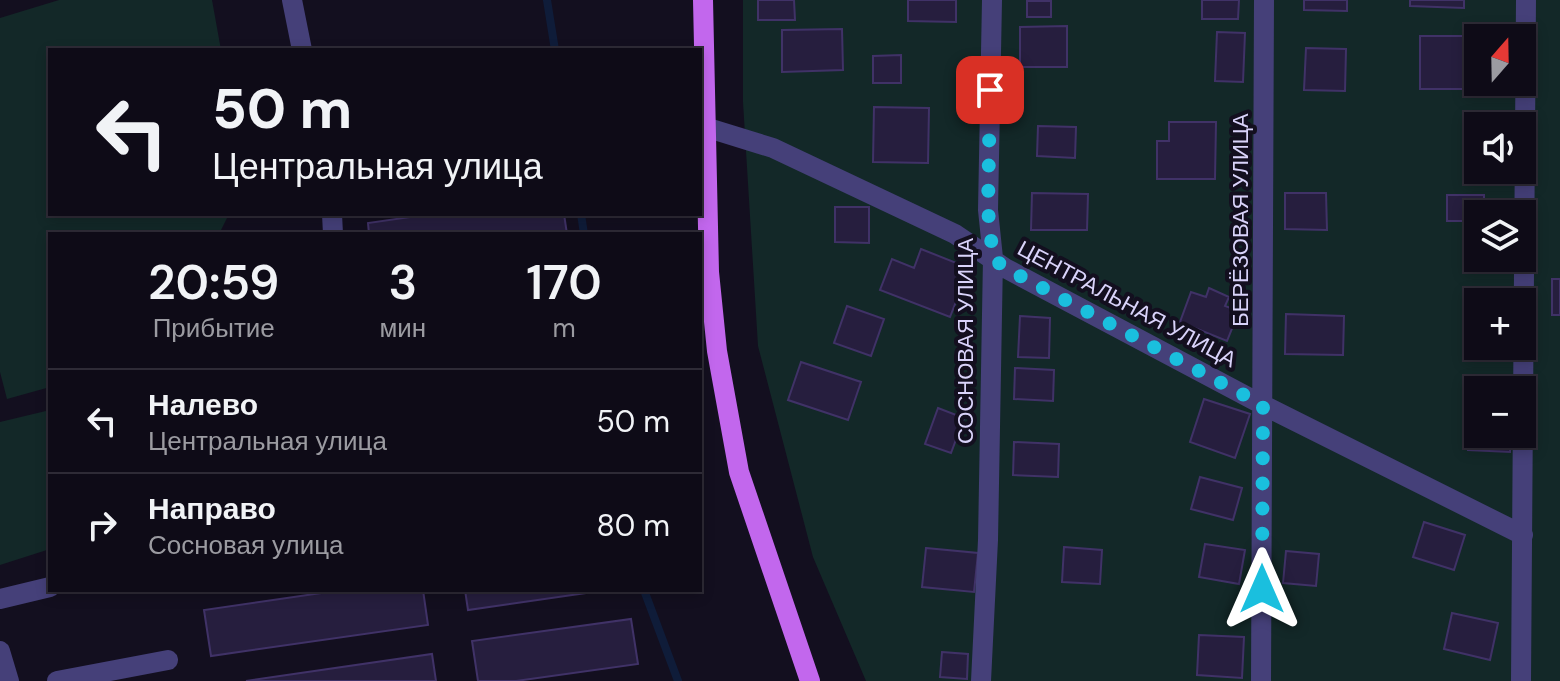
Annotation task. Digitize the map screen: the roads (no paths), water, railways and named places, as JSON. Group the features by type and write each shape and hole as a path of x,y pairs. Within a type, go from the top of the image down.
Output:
{"main road":[{"path":"703,0 709,272 717,351 739,472 810,681"}],"street":[{"path":"292,0 302,48"},
{"name":"СОСНОВАЯ УЛИЦА","path":"981,681 988,540 993,258 988,210 992,0"},
{"name":"БЕРЁЗОВАЯ УЛИЦА","path":"1261,681 1264,0"},
{"path":"1521,681 1526,0"},
{"name":"ЦЕНТРАЛЬНАЯ УЛИЦА","path":"705,127 773,148 955,234 1005,268 1263,405 1523,535"},
{"path":"0,599 48,587"},
{"path":"0,651 9,681"},
{"path":"57,681 168,660"}],"waterway":[{"path":"547,0 555,48"},
{"path":"581,216 584,232"},
{"path":"645,592 678,681"}]}
